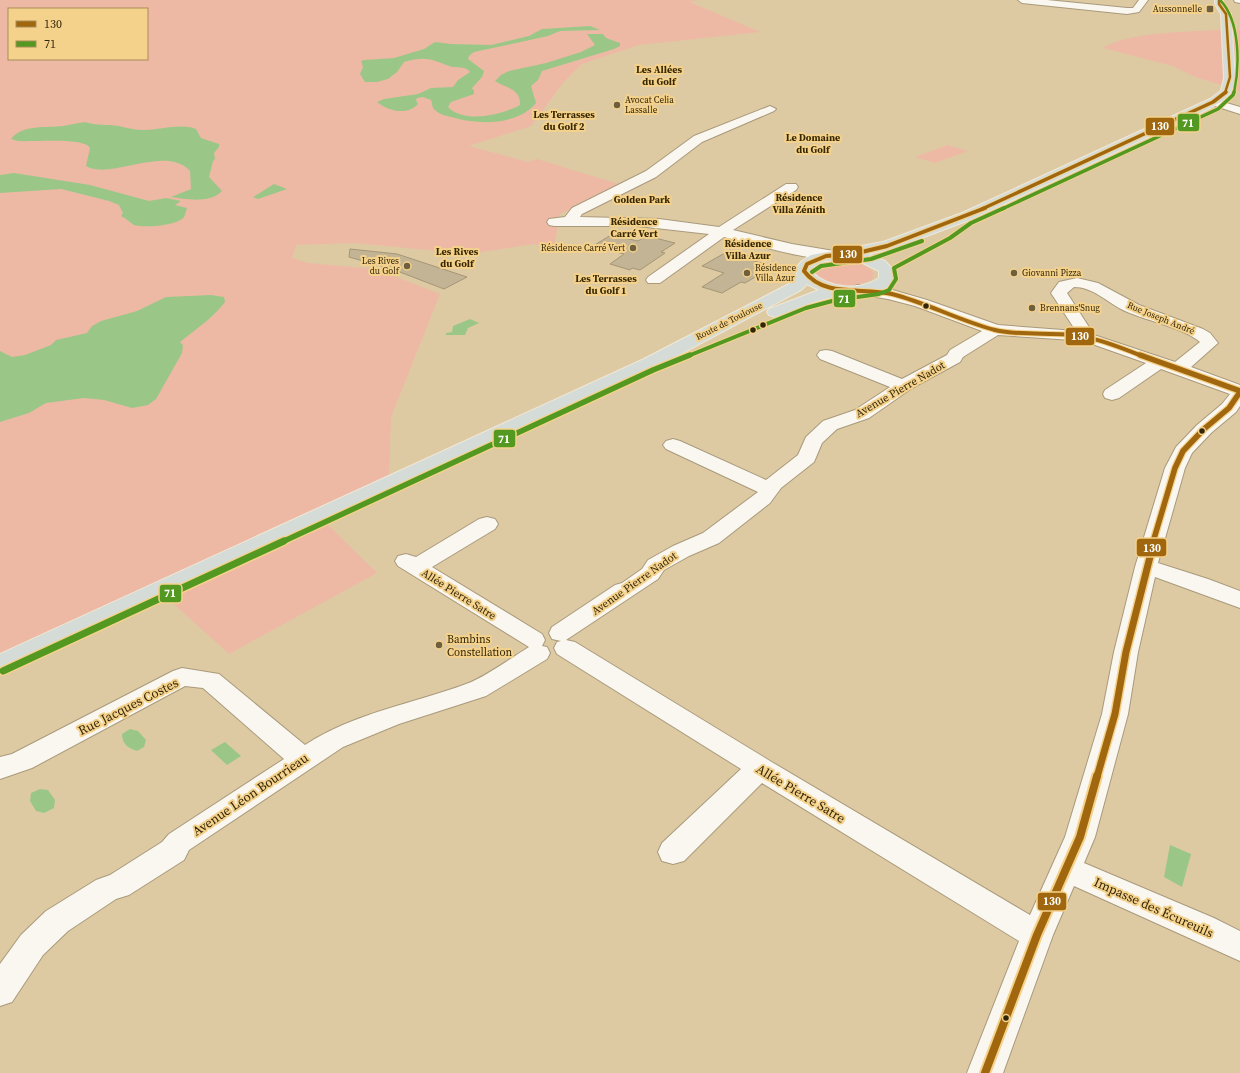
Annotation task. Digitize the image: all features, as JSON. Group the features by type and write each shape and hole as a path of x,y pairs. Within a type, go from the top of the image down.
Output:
{"main road":[{"path":"839,255 887,246 967,216 1213,102 1226,92 1229,80 1226,14 1219,4 1219,0"},
{"path":"1209,1 1225,17"},
{"path":"839,255 863,258 886,272 887,263 946,231 967,216"},
{"name":"Route de Toulouse","path":"650,363 795,287 811,261 839,255"},
{"path":"805,272 820,285 851,290"},
{"name":"Route de Toulouse","path":"0,664 650,363 803,300 851,290 876,287 883,284 886,272"}],"street":[{"path":"1022,0 1127,11 1136,10 1144,0"},
{"path":"1213,102 1240,111"},
{"path":"569,221 577,211 651,174 698,139 770,109"},
{"path":"654,280 721,232 791,187"},
{"path":"554,222 652,221 721,232 802,252 839,255"},
{"path":"769,244 795,256 805,272"},
{"path":"886,272 898,290 922,303"},
{"name":"Rue Joseph André","path":"1086,337 1086,333 1059,292 1070,283 1080,283 1109,293 1126,305 1196,331 1207,338 1209,343 1179,368"},
{"path":"851,290 889,294 922,303 995,330 1018,333 1086,337 1179,368 1240,391 1229,408 1204,429 1183,451 1175,468 1161,511 1146,566 1126,652 1115,714 1080,837 1036,935 985,1073"},
{"name":"Avenue Pierre Nadot","path":"536,646 549,655 557,654 564,640 622,590 630,588 650,574 656,565 681,551 711,538 763,499 769,489 807,458 813,441 830,425 862,414 937,365 954,358 956,354 995,330"},
{"path":"826,355 904,386"},
{"path":"1112,394 1160,362"},
{"path":"673,445 769,489"},
{"name":"Allée Pierre Satre","path":"487,524 411,564 536,646"},
{"path":"1146,566 1200,584 1240,600"},
{"name":"Allée Pierre Satre","path":"564,640 760,768 1036,935"},
{"name":"Avenue Léon Bourrieau","path":"0,991 32,946 57,921 107,889 118,886 172,851 179,842 308,756 357,729 477,690 536,646"},
{"name":"Rue Jacques Costes","path":"0,768 22,761 182,677 210,680 295,753 308,756"},
{"path":"672,852 760,768"},
{"name":"Impasse des Écureuils","path":"1066,869 1203,928 1240,947"}],"shaded area":[{"path":"0,0 698,0 690,2 760,32 639,45 582,64 563,83 531,126 469,146 528,162 537,159 622,185 560,214 554,248 534,244 469,254 354,243 296,245 292,258 308,263 376,269 440,294 391,417 389,477 0,656"},
{"path":"590,26 600,30 560,31 548,36 474,52 469,56 468,59 484,71 482,77 472,88 474,94 451,102 448,107 463,115 483,116 494,115 520,105 518,95 512,89 495,81 501,75 509,71 546,63 581,52 595,45 587,34 603,34 606,38 620,43 620,46 614,49 542,71 538,80 531,86 536,103 519,116 509,119 476,122 446,116 435,110 431,100 423,97 417,98 416,100 418,104 414,108 403,111 386,108 377,102 384,99 418,94 431,88 453,87 458,80 470,72 463,68 452,67 427,59 417,59 404,62 397,72 388,79 377,82 365,82 360,74 363,67 361,61 394,58 424,49 435,42 491,45 529,36 542,29"},
{"path":"1240,30 1240,91 1195,77 1173,66 1103,48 1114,43 1141,36 1173,32"},
{"path":"85,122 141,130 177,127 190,127 196,129 201,138 219,144 219,147 214,153 215,159 213,161 209,177 222,191 211,198 197,200 171,197 191,189 190,171 179,164 167,161 109,169 96,169 86,166 90,148 78,142 18,141 11,139 16,134 28,129 63,126"},
{"path":"947,145 968,151 935,163 915,157"},
{"path":"14,173 90,185 149,201 166,198 181,201 175,205 187,208 184,217 175,222 152,226 134,225 121,216 123,213 119,205 61,189 0,193 0,175"},
{"path":"274,184 287,189 258,199 253,197"},
{"path":"841,260 867,267 874,273 873,278 859,285 842,286 826,282 819,278 814,272 821,264 829,261"},
{"path":"211,295 224,297 225,302 209,319 180,342 183,345 182,353 156,399 148,405 132,408 104,400 84,398 46,403 29,413 0,422 0,351 12,357 25,355 51,345 56,340 87,333 92,326 101,321 137,311 166,297"},
{"path":"470,319 479,323 468,328 465,335 446,335 446,333 452,332 453,326"},
{"path":"326,523 377,573 229,654 167,598"},
{"path":"130,729 138,731 146,740 144,747 137,751 128,747 124,743 122,737 122,734"},
{"path":"225,742 241,756 227,765 211,750"},
{"path":"40,789 48,790 55,800 54,808 44,813 36,811 30,801 31,793"},
{"path":"1170,845 1191,854 1182,887 1164,877"}],"building":[{"name":"Résidence Carré Vert","path":"611,235 638,241 647,236 675,243 661,252 665,253 640,270 632,268 630,270 610,264 624,254 593,246"},
{"name":"Les Rives du Golf","path":"350,249 397,254 467,277 444,289 392,269 349,257"},
{"name":"Résidence Villa Azur","path":"730,250 749,256 745,258 764,264 759,267 767,270 745,283 741,282 722,293 702,287 724,273 702,266"}],"transit line":[{"name":"130","path":"1219,0 1219,4 1226,14 1230,77 1226,92 1213,102 967,216 887,246 853,254 826,256 807,264 804,271 810,279 819,285 843,290 891,294 995,330 1017,333 1074,335 1102,341 1240,391"},
{"name":"71","path":"3,671 653,370 806,308 836,300 879,294 889,290 896,279 894,268 950,238 971,223 1218,109 1233,95 1238,66 1238,43 1235,22 1229,8 1220,0"},
{"name":"71","path":"812,272 821,266 871,259 922,241"},
{"name":"130","path":"985,1073 1037,935 1080,837 1115,714 1126,652 1146,567 1175,468 1183,451 1204,429 1229,408 1240,392"}],"place":[{"name":"Aussonnelle","path":"1210,9"},
{"name":"Avocat Celia Lassalle","path":"617,105"},
{"name":"Résidence Carré Vert","path":"633,248"},
{"name":"Les Rives du Golf","path":"407,266"},
{"name":"Résidence Villa Azur","path":"747,273"},
{"name":"Giovanni Pizza","path":"1014,273"},
{"name":"Brennans'Snug","path":"1032,308"},
{"name":"Bambins Constellation","path":"439,645"}],"district":[{"name":"Les Allées du Golf","path":"659,74"},
{"name":"Les Terrasses du Golf 2","path":"564,120"},
{"name":"Le Domaine du Golf","path":"813,142"},
{"name":"Golden Park","path":"642,199"},
{"name":"Résidence Villa Zénith","path":"799,202"},
{"name":"Résidence Carré Vert","path":"634,226"},
{"name":"Résidence Villa Azur","path":"748,248"},
{"name":"Les Rives du Golf","path":"457,256"},
{"name":"Les Terrasses du Golf 1","path":"606,284"}]}
